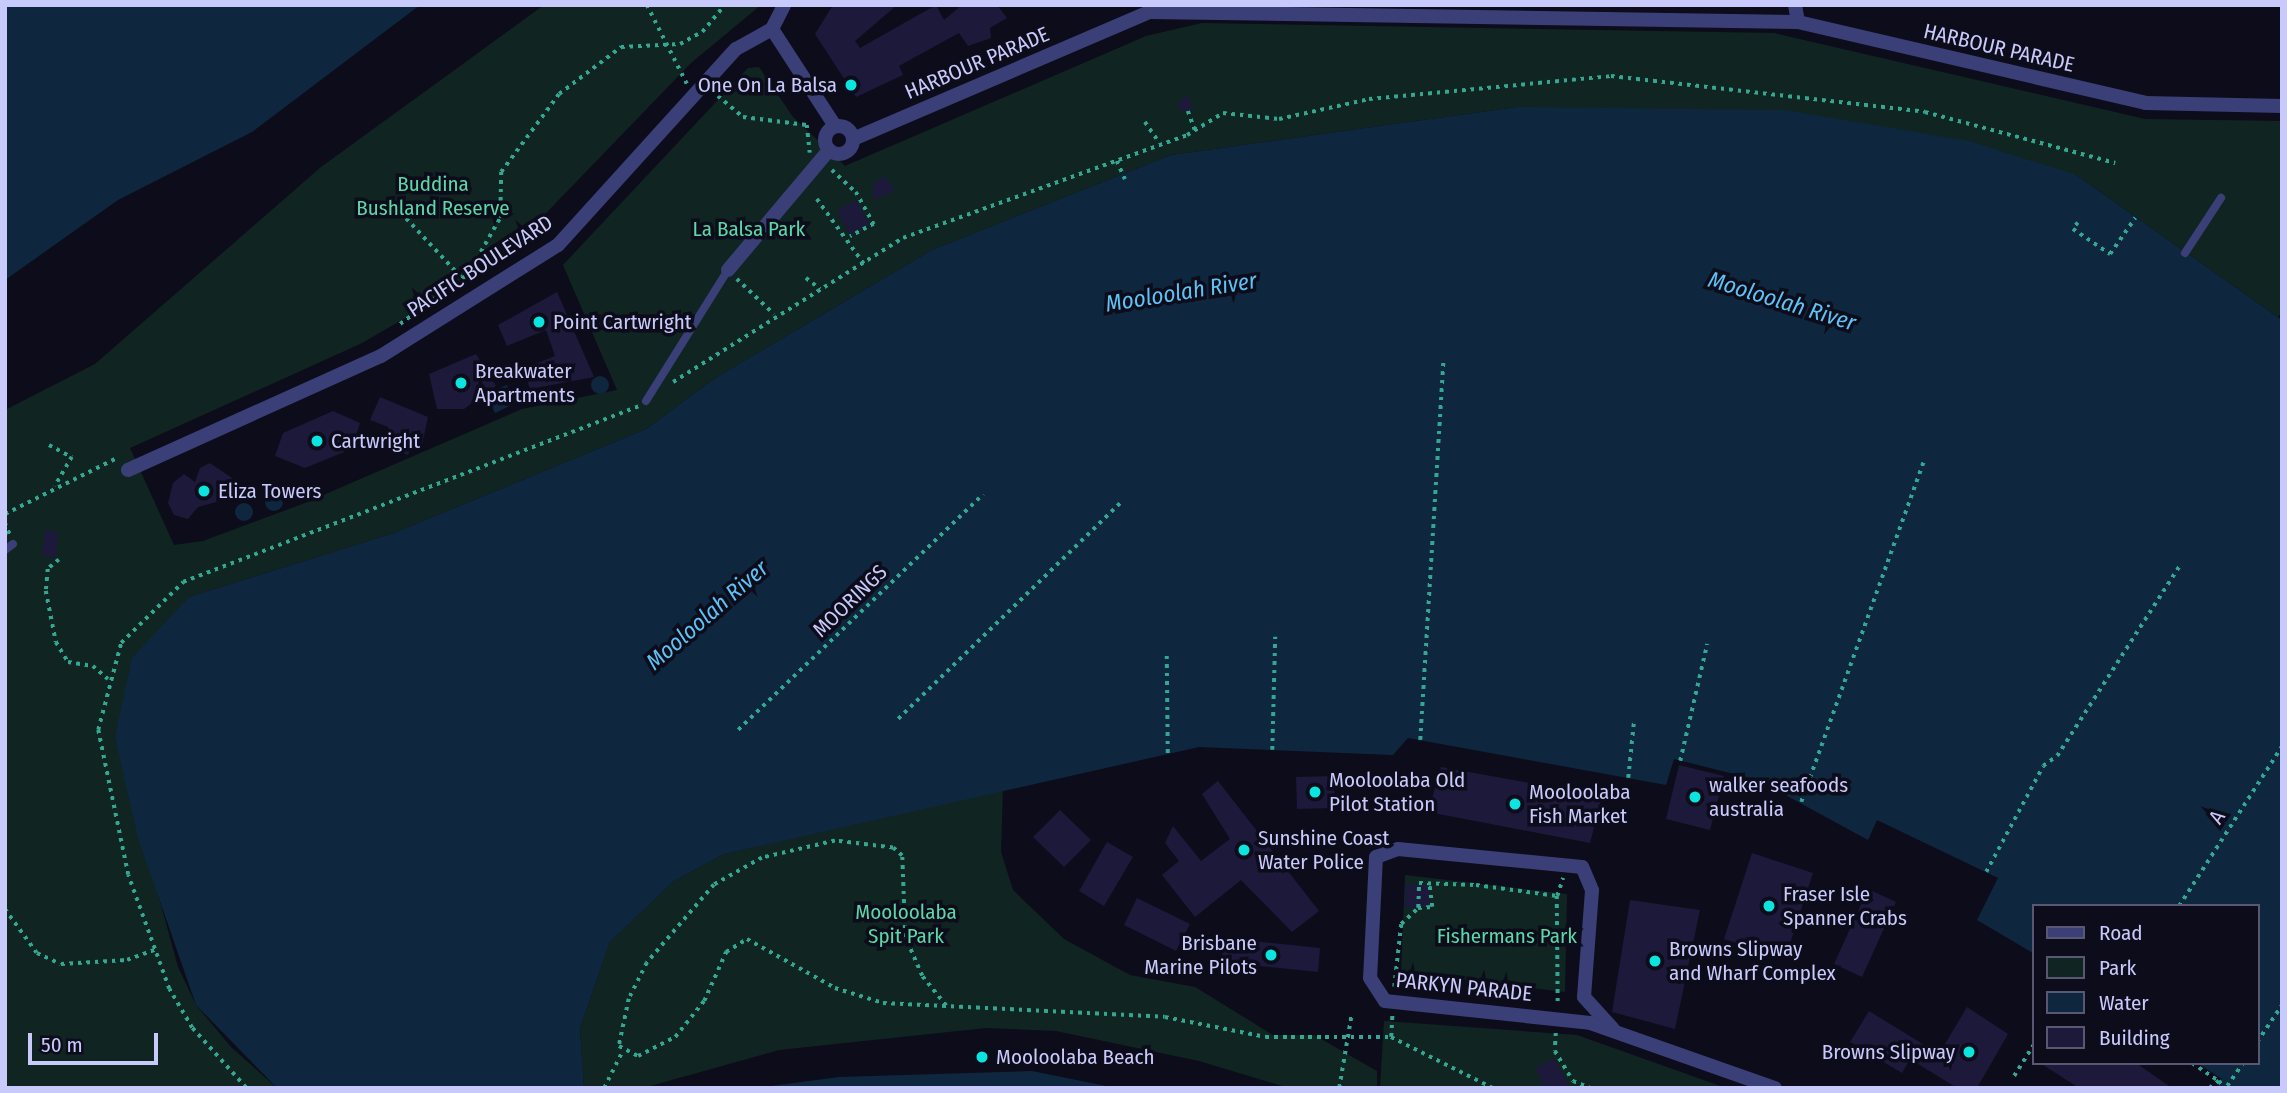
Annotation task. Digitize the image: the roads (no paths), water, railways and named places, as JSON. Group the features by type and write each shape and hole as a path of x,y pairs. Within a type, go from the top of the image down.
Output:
{"street":[{"path":"784,5 772,29 835,126 846,128 853,139 844,153 830,150"},
{"path":"1795,5 1798,22"},
{"name":"HARBOUR PARADE","path":"853,139 1150,9 1798,22 2146,103 2282,106"},
{"name":"PACIFIC BOULEVARD","path":"128,470 380,356 558,245 736,48 772,29"},
{"path":"830,150 825,138 835,126"},
{"path":"728,270 830,150"},
{"name":"PARKYN PARADE","path":"1613,1029 1584,997 1592,890 1582,867 1391,849 1373,866 1370,978 1375,993 1393,1003 1557,1017 1613,1029 1766,1086"},
{"path":"1557,1017 1584,997"}],"lane":[{"path":"2185,253 2221,198"},
{"path":"646,401 728,270"},
{"path":"5,550 13,544"}],"water":[{"path":"5,5 420,5 252,132 118,200 5,280"},
{"name":"Mooloolah River","path":"1517,107 1784,110 1969,141 2076,175 2282,320 2282,1088 2216,1088 2222,1079 2200,1065 2259,1065 2259,904 2032,904 2032,952 1977,920 1998,878 1877,820 1868,840 1758,780 1674,759 1666,785 1408,738 1393,755 1199,747 724,854 674,881 610,942 580,1028 584,1088 277,1088 196,1005 138,838 115,737 132,658 189,597 394,533 646,429 717,377 932,250 1171,155"},
{"path":"600,376 606,379 609,385 606,391 600,394 594,391 591,385 594,379"},
{"path":"507,385 516,403 495,413 489,400 504,399 499,388"},
{"path":"274,493 280,496 283,502 280,508 274,511 268,508 265,502 268,496"},
{"path":"240,503 248,503 253,512 251,519 240,521 235,516 235,508"},
{"path":"1032,1071 1116,1088 757,1088 839,1077"}],"place":[{"name":"One On La Balsa","path":"851,85"},
{"name":"Point Cartwright","path":"539,322"},
{"name":"Breakwater Apartments","path":"461,383"},
{"name":"Cartwright","path":"317,441"},
{"name":"Eliza Towers","path":"204,491"},
{"name":"Mooloolaba Old Pilot Station","path":"1315,792"},
{"name":"walker seafoods australia","path":"1695,797"},
{"name":"Mooloolaba Fish Market","path":"1515,804"},
{"name":"Sunshine Coast Water Police","path":"1244,850"},
{"name":"Fraser Isle Spanner Crabs","path":"1769,906"},
{"name":"Brisbane Marine Pilots","path":"1271,955"},
{"name":"Browns Slipway and Wharf Complex","path":"1655,961"},
{"name":"Browns Slipway","path":"1969,1052"},
{"name":"Mooloolaba Beach","path":"982,1057"}],"park label":[{"name":"Buddina Bushland Reserve","path":"433,196"},
{"name":"La Balsa Park","path":"749,229"},
{"name":"Mooloolaba Spit Park","path":"906,924"},
{"name":"Fishermans Park","path":"1507,936"}]}
